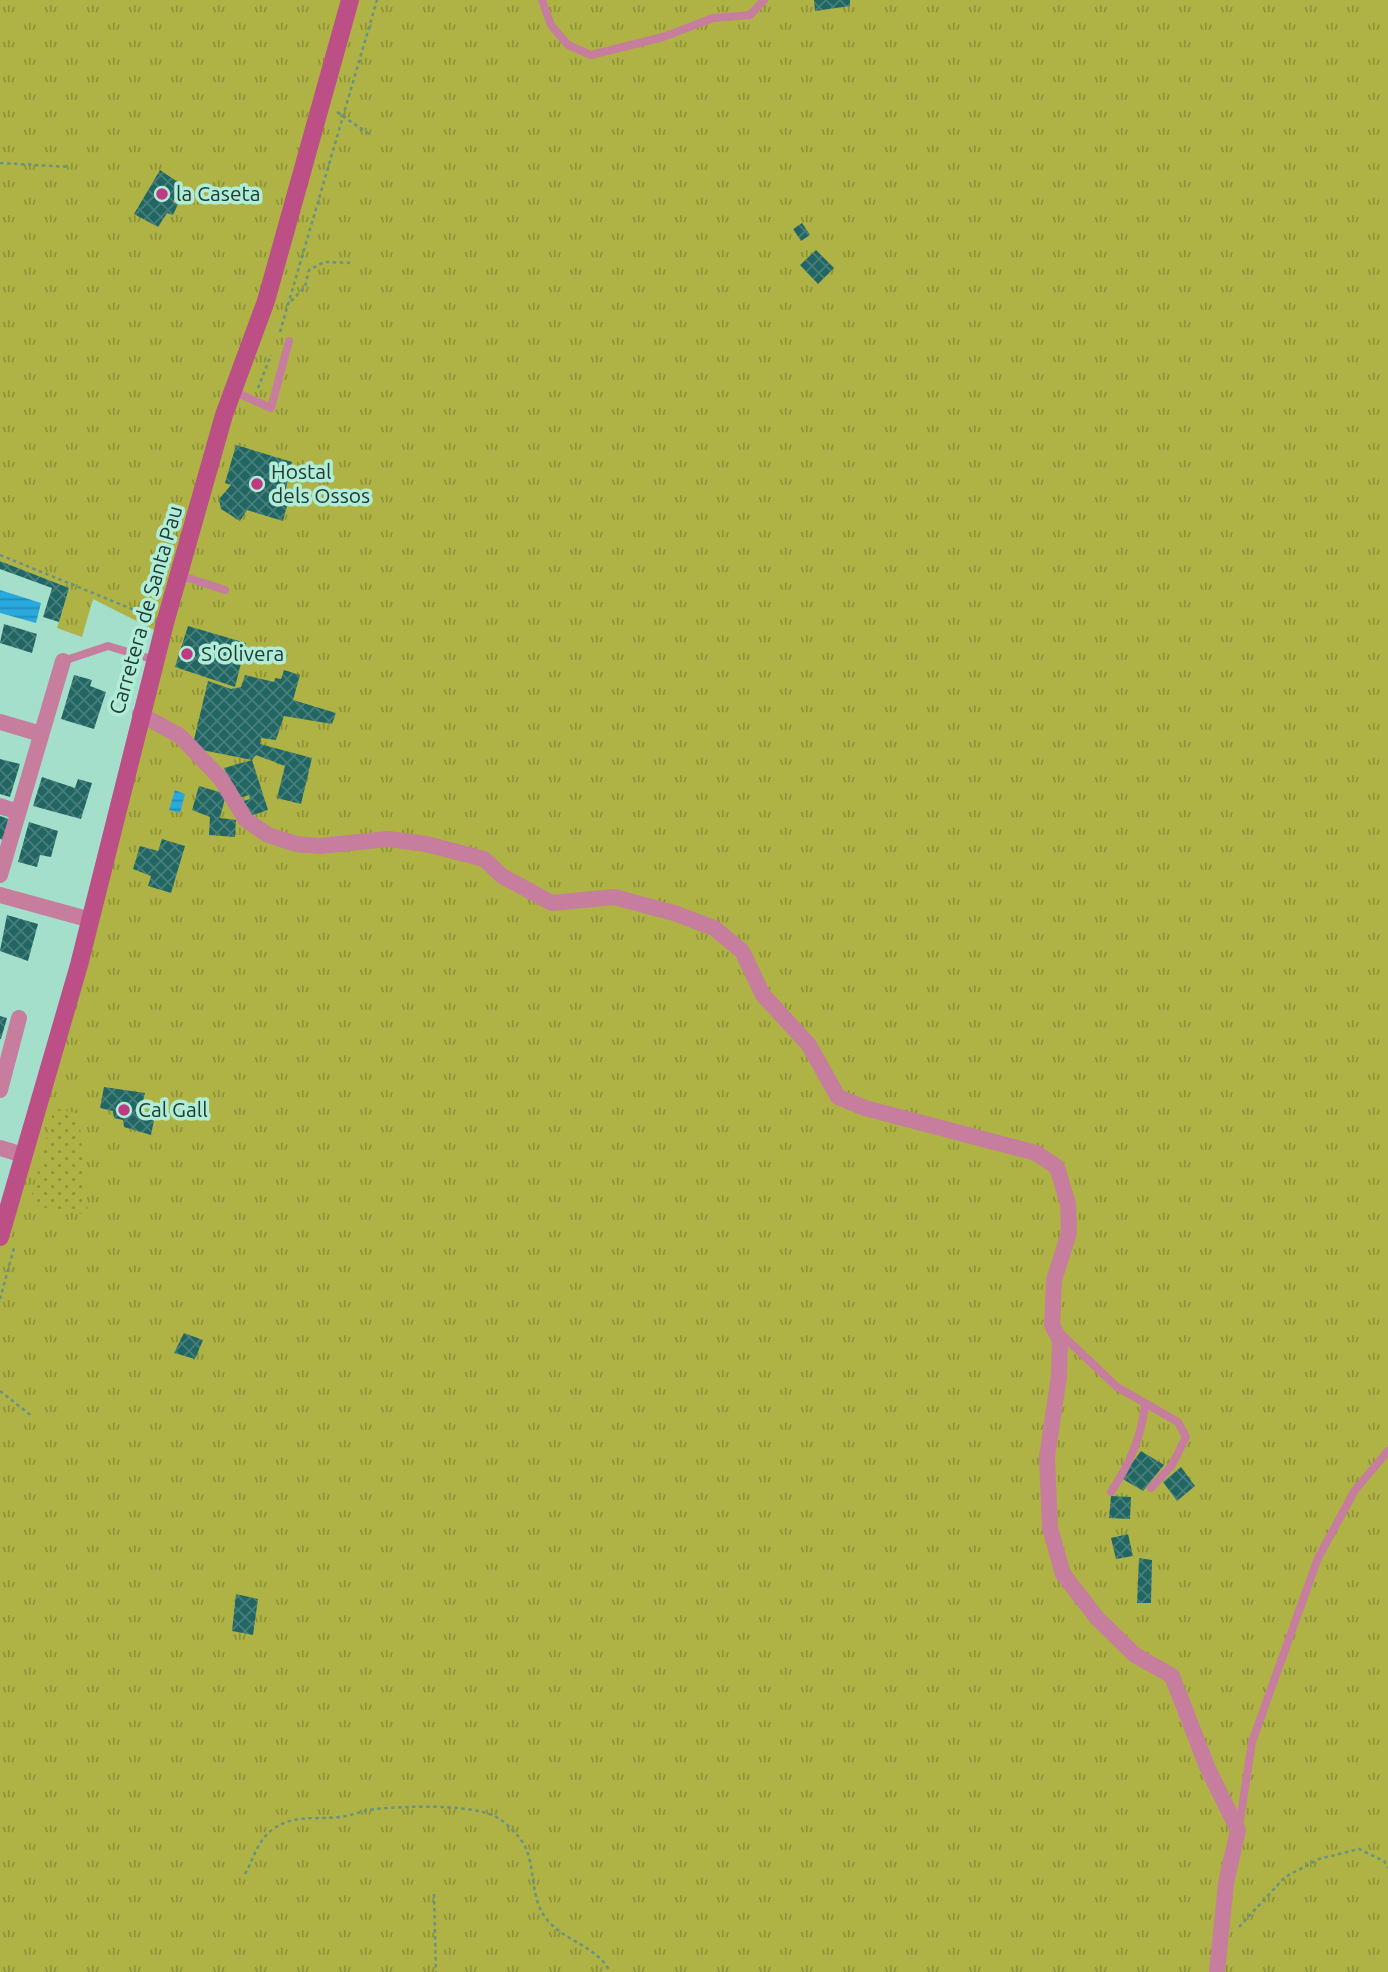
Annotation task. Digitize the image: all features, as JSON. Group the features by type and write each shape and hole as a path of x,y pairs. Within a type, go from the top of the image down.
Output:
{"main road":[{"name":"Carretera de Santa Pau","path":"0,1237 91,920 165,622 233,391 266,301 351,0"}],"street":[{"path":"0,875 63,661"},
{"path":"140,714 180,736 221,779 246,820 268,835 296,844 320,846 388,839 426,844 484,859 502,876 552,903 614,897 674,913 714,928 741,951 763,995 808,1045 838,1097 865,1108 1036,1153 1057,1167 1068,1204 1069,1233 1054,1280 1052,1325 1060,1340 1059,1376 1047,1457 1050,1528 1063,1574 1097,1618 1126,1646 1172,1676 1236,1819 1217,1972"},
{"path":"0,722 41,734"},
{"path":"0,806 18,812"},
{"path":"0,895 91,920"},
{"path":"0,1090 19,1018"},
{"path":"0,1148 23,1155"}],"lane":[{"path":"542,0 551,25 568,45 592,55 663,37 713,18 750,15 764,0"},
{"path":"233,391 271,408 289,341"},
{"path":"179,575 225,590"},
{"path":"63,661 108,646 155,660"},
{"path":"1052,1325 1116,1387 1178,1422 1186,1437 1172,1465 1151,1488"},
{"path":"1111,1492 1130,1464 1142,1432 1145,1405"},
{"path":"1236,1819 1252,1742 1318,1559 1355,1490 1388,1451"}],"path":[{"path":"277,339 377,0"},
{"path":"321,104 343,115 369,134"},
{"path":"0,163 70,167"},
{"path":"289,303 305,287 309,270 324,262 353,263"},
{"path":"258,387 272,351"},
{"path":"0,555 165,622"},
{"path":"0,1391 33,1416"},
{"path":"245,1874 257,1846 273,1829 293,1820 315,1816 340,1817 375,1809 471,1809 495,1816 519,1837 530,1858 535,1902 548,1922 565,1937 606,1963 610,1972"},
{"path":"1220,1936 1240,1926 1285,1877 1319,1859 1359,1849 1384,1861 1388,1868"},
{"path":"434,1894 436,1972"}],"green space":[{"path":"0,0 1388,0 1388,1972 0,1972 0,1238 170,638 93,599 82,637 57,628 69,588 0,561"},
{"path":"54,1108 79,1114 88,1215 29,1205"}],"water":[{"path":"0,590 41,603 36,623 0,613"},
{"path":"175,790 185,794 180,813 169,810"}],"building":[{"path":"814,0 850,0 850,6 815,11"},
{"name":"la Caseta","path":"160,170 182,185 173,202 178,204 173,215 167,213 158,227 134,214"},
{"path":"802,223 810,235 801,241 793,229"},
{"path":"816,250 834,268 818,284 800,265"},
{"name":"Hostal dels Ossos","path":"236,445 292,462 285,493 290,495 283,521 247,510 240,521 221,509 219,499 231,485 225,483"},
{"path":"0,561 69,588 59,622 43,617 52,588 0,569"},
{"path":"4,624 37,634 32,653 0,643"},
{"path":"188,626 246,643 235,687 175,667"},
{"path":"284,670 300,675 293,700 336,713 332,724 284,716 276,740 261,738 260,744 312,758 301,804 277,798 285,766 256,755 252,760 192,748 208,681 231,689 241,687 245,675 274,682 275,678 281,679"},
{"path":"74,675 92,680 90,686 106,692 94,729 61,719"},
{"path":"0,759 20,764 10,797 0,794"},
{"path":"252,760 268,810 244,818 240,802 250,799 249,795 236,799 224,768"},
{"path":"42,777 75,788 78,779 92,783 81,819 33,806"},
{"path":"199,786 226,794 220,818 236,820 235,837 209,835 210,817 192,810"},
{"path":"0,816 9,819 3,840 0,839"},
{"path":"29,822 58,831 51,857 40,855 37,867 18,862"},
{"path":"162,839 185,846 171,893 148,886 151,876 133,869 140,846 158,851"},
{"path":"7,915 38,924 28,961 0,951"},
{"path":"0,1016 7,1018 1,1039 0,1039"},
{"name":"Cal Gall","path":"104,1087 145,1093 139,1116 154,1120 151,1135 124,1127 123,1120 114,1118 113,1111 100,1108"},
{"path":"184,1333 203,1340 195,1359 174,1353"},
{"path":"1141,1451 1164,1465 1143,1491 1121,1478"},
{"path":"1181,1467 1195,1486 1177,1501 1163,1482"},
{"path":"1111,1496 1131,1497 1130,1519 1109,1518"},
{"path":"1128,1534 1133,1556 1116,1559 1111,1538"},
{"path":"1139,1558 1152,1560 1151,1603 1137,1603"},
{"path":"236,1594 258,1599 253,1635 232,1631"}],"place":[{"name":"la Caseta","path":"162,194"},
{"name":"Hostal dels Ossos","path":"257,484"},
{"name":"S'Olivera","path":"187,654"},
{"name":"Cal Gall","path":"124,1110"}]}
